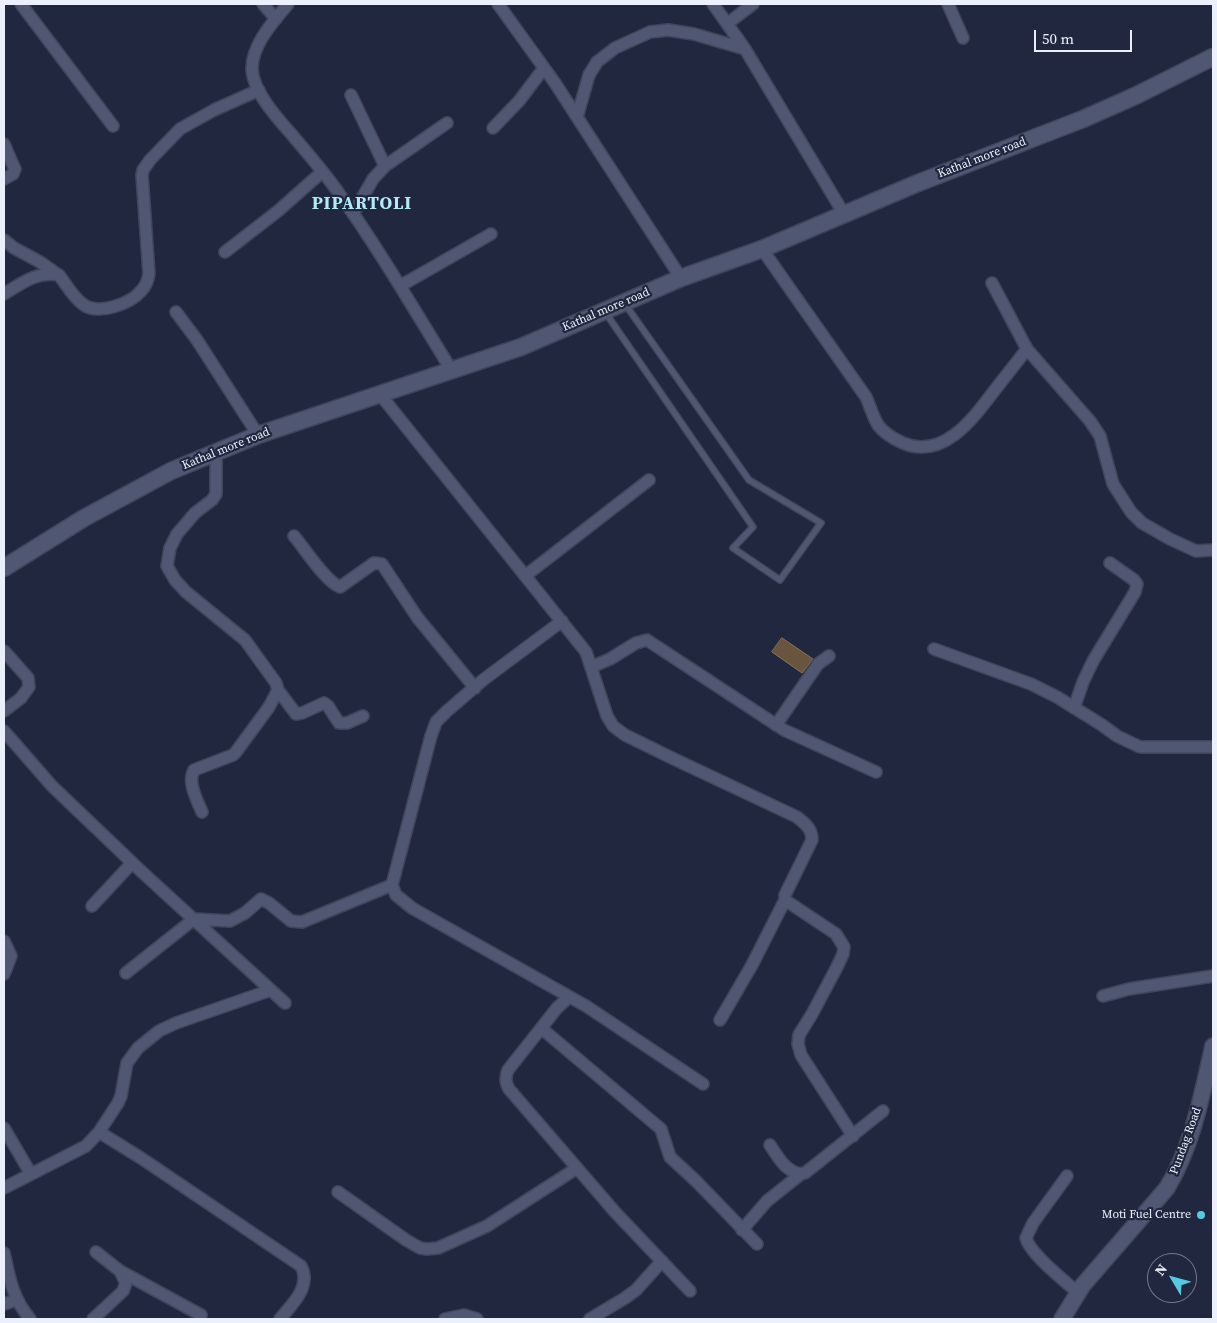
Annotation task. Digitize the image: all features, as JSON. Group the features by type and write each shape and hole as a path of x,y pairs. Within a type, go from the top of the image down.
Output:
{"main road":[{"name":"Kathal more road","path":"4,568 84,518 172,471 216,452 258,435 521,347 681,278 762,249 918,183 1109,108 1213,57"}],"street":[{"path":"21,4 114,126"},
{"path":"264,4 276,19"},
{"path":"288,4 255,52 252,69 259,90 271,110 338,191 400,286 452,371"},
{"path":"498,4 577,117 681,278"},
{"path":"713,4 745,49 844,214"},
{"path":"727,24 753,4"},
{"path":"948,4 963,38"},
{"path":"577,117 587,81 597,62 615,48 650,32 668,30 694,34 745,49"},
{"path":"493,128 518,101 544,68"},
{"path":"4,240 58,275 84,306 93,309 113,307 123,303 141,292 149,274 142,175 144,168 164,144 180,129 214,110 259,90"},
{"path":"352,95 385,166"},
{"path":"353,214 373,179 385,166 447,123"},
{"path":"4,144 15,169 13,174 4,179"},
{"path":"225,252 278,211 322,172"},
{"path":"400,286 492,234"},
{"path":"762,249 866,397 878,424 894,438 911,446 921,448 945,441 959,432 971,421 1027,349"},
{"path":"4,294 43,274 58,275"},
{"path":"992,283 1027,349 1094,426 1104,446 1113,484 1135,516 1142,523 1196,551 1213,550"},
{"path":"176,312 197,340 258,435"},
{"path":"379,394 586,652 613,726 625,735 797,817 809,828 812,840 784,896 785,900 752,965 720,1020"},
{"path":"216,452 216,494 212,500 191,517 177,534 170,548 167,566 175,580 186,592 245,640 296,714 324,703 339,723 347,723 363,716"},
{"path":"525,576 650,480"},
{"path":"294,536 335,586 340,587 374,563 382,564 417,616 475,688"},
{"path":"1074,708 1093,661 1135,592 1137,584 1110,563"},
{"path":"562,621 475,688 436,722 392,885 396,895 412,908 586,1006 703,1084"},
{"path":"591,667 610,659 636,643 647,640 776,725 876,772"},
{"path":"934,648 1031,684 1074,708 1117,736 1140,747 1213,748"},
{"path":"4,651 28,678 29,687 21,698 4,711"},
{"path":"776,725 818,664 828,656"},
{"path":"202,812 191,781 191,775 194,770 233,755 278,690"},
{"path":"4,731 52,786 132,863 285,1004"},
{"path":"92,906 132,863"},
{"path":"126,973 194,920 230,921 245,913 261,900 269,903 291,922 302,922 392,885"},
{"path":"785,900 836,934 844,947 837,967 799,1035 798,1044 802,1054 853,1136"},
{"path":"4,941 11,956 4,974"},
{"path":"1103,996 1138,987 1213,976"},
{"path":"4,1188 86,1146 99,1132 121,1096 127,1062 138,1048 159,1031 176,1023 271,990"},
{"path":"569,997 557,1008 508,1070 505,1076 506,1083 509,1089 615,1212 690,1291"},
{"path":"541,1028 661,1129 670,1157 756,1244"},
{"name":"Pundag Road","path":"1062,1319 1078,1293 1167,1188 1176,1173 1209,1086 1213,1046"},
{"path":"742,1230 767,1201 800,1174 810,1170 884,1111"},
{"path":"4,1128 31,1174"},
{"path":"99,1132 141,1158 301,1266 305,1275 304,1286 280,1319"},
{"path":"770,1145 781,1162 800,1174"},
{"path":"338,1192 406,1240 420,1248 432,1249 487,1226 577,1168"},
{"path":"1067,1176 1033,1223 1026,1238 1029,1246 1038,1256 1078,1293"},
{"path":"4,1252 16,1300 30,1319"},
{"path":"96,1252 120,1271 201,1315"},
{"path":"590,1319 630,1294 662,1261"},
{"path":"93,1319 123,1291 126,1283 120,1271"},
{"path":"4,1304 16,1300"},
{"path":"445,1319 464,1315 478,1319"}],"lane":[{"path":"604,310 753,527 733,548 780,580 821,523 748,480 624,302"}],"building":[{"path":"782,638 813,659 802,673 772,652"}],"place":[{"name":"Moti Fuel Centre","path":"1201,1215"}],"district":[{"name":"PIPARTOLI","path":"362,204"}]}
